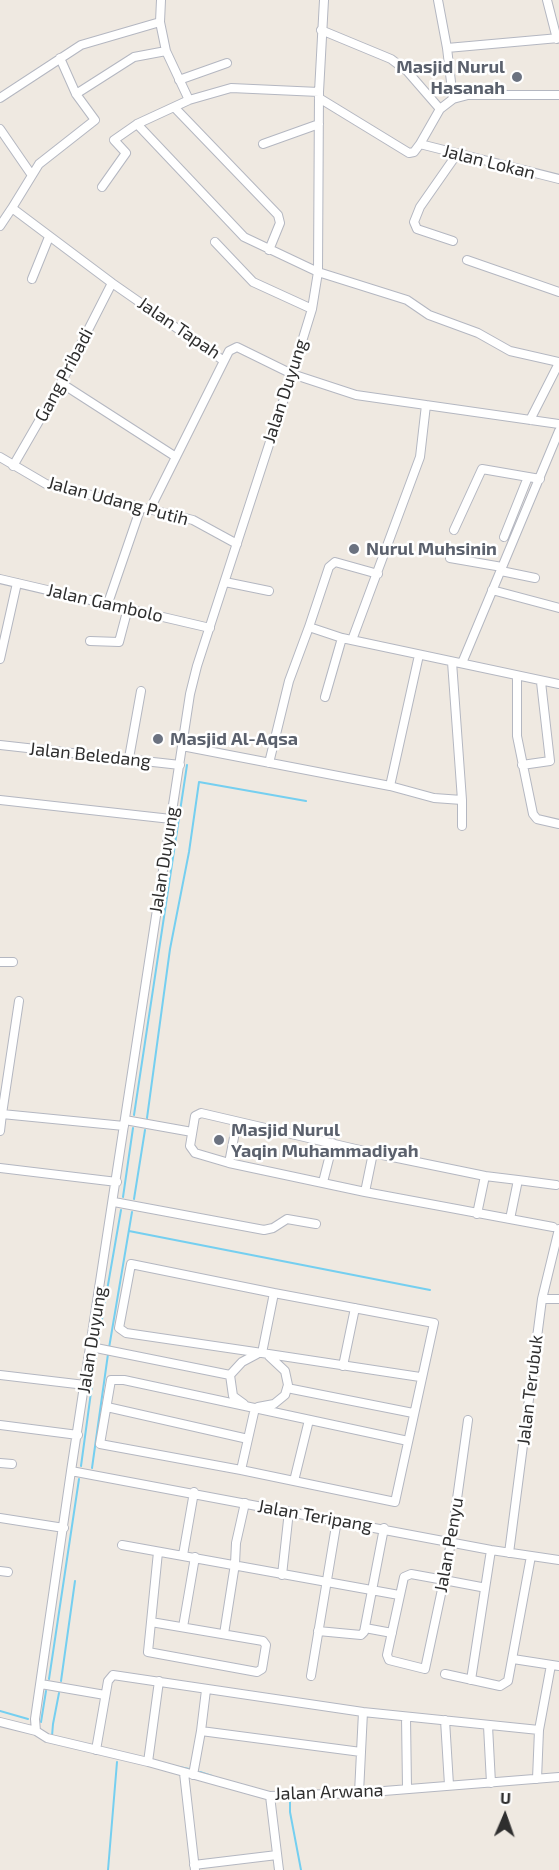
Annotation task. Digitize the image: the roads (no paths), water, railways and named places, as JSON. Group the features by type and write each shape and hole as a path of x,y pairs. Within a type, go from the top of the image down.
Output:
{"street":[{"path":"161,0 160,22 166,51 189,100"},
{"name":"Jalan Duyung","path":"36,1731 40,1684 85,1385 101,1349 114,1202 125,1123 182,746 197,666 312,309 318,272 319,95 324,0"},
{"path":"438,0 453,99"},
{"path":"447,48 558,39 547,0"},
{"path":"0,99 81,45 160,22"},
{"path":"321,30 392,59 407,71 440,109"},
{"path":"76,94 134,57 166,51"},
{"path":"0,226 39,164 95,120 76,94 60,58"},
{"path":"179,80 227,63"},
{"path":"102,187 126,153 114,140 137,124 189,100 231,88 319,95"},
{"path":"420,144 440,109 453,99 479,94 559,95"},
{"name":"Jalan Lokan","path":"319,95 406,152 414,152 420,144 559,179"},
{"path":"175,108 278,215 280,223 269,250"},
{"path":"137,124 244,237 318,272 407,300 429,315 478,333 510,351 559,363 530,420"},
{"path":"263,144 319,124"},
{"path":"0,129 4,143 31,174"},
{"path":"453,241 417,230 414,222 420,207 458,154"},
{"name":"Jalan Tapah","path":"12,208 111,283 224,361 231,349 237,347 292,374 357,395 559,424"},
{"path":"32,279 49,237"},
{"path":"215,242 253,282 312,309"},
{"path":"467,260 559,292"},
{"name":"Gang Pribadi","path":"14,466 62,383 111,283"},
{"path":"150,509 224,361"},
{"path":"62,383 176,457"},
{"path":"352,640 420,457 426,405"},
{"path":"462,663 559,431"},
{"name":"Jalan Udang Putih","path":"0,457 46,484 193,520 237,544"},
{"path":"454,530 479,471 486,469 540,479"},
{"path":"504,537 528,477"},
{"path":"108,603 141,507"},
{"path":"515,512 524,515"},
{"path":"450,558 536,578"},
{"path":"269,763 288,681 329,567 335,562 378,574"},
{"name":"Jalan Gambolo","path":"0,579 210,628"},
{"path":"225,582 269,591"},
{"path":"0,659 17,583"},
{"path":"492,590 559,608"},
{"path":"90,641 120,641 128,608"},
{"path":"309,627 342,638 517,677 559,684"},
{"path":"325,697 342,638"},
{"path":"390,786 419,655"},
{"path":"452,662 462,826"},
{"path":"517,677 516,718 522,765 533,814 537,819 559,824"},
{"path":"522,765 550,761 541,682"},
{"path":"129,758 141,691"},
{"name":"Jalan Beledang","path":"0,745 180,765"},
{"path":"182,746 390,786 421,795 462,800"},
{"path":"0,800 171,819"},
{"path":"0,962 13,962"},
{"path":"0,1131 19,1001"},
{"path":"556,1185 485,1176 199,1113 195,1116 190,1146 192,1151 229,1163 557,1230"},
{"path":"2,1114 125,1123 192,1132"},
{"path":"229,1163 237,1122"},
{"path":"323,1182 333,1143"},
{"path":"365,1192 374,1153"},
{"path":"0,1168 117,1182"},
{"path":"477,1214 485,1176"},
{"path":"510,1220 518,1180"},
{"path":"114,1202 264,1230 273,1228 287,1219 316,1224"},
{"name":"Jalan Terubuk","path":"509,1553 542,1299 557,1230"},
{"path":"408,1441 124,1380 111,1380 100,1444 294,1480 395,1502 408,1441 420,1377 434,1323 131,1264 119,1328 126,1333 420,1377"},
{"path":"262,1353 274,1293"},
{"path":"542,1299 559,1299"},
{"path":"343,1366 355,1308"},
{"path":"101,1349 230,1375"},
{"path":"262,1353 272,1357 285,1371 287,1388 285,1395 273,1404 255,1408 233,1396 230,1375 251,1355 262,1353"},
{"path":"0,1375 85,1385"},
{"path":"287,1388 413,1413"},
{"path":"107,1407 248,1439"},
{"path":"241,1470 255,1408"},
{"path":"294,1480 309,1420"},
{"name":"Jalan Penyu","path":"392,1633 387,1655 389,1660 425,1669 451,1542 468,1420"},
{"path":"0,1425 78,1435"},
{"path":"0,1463 12,1464"},
{"name":"Jalan Teripang","path":"71,1471 194,1492 491,1550 559,1560"},
{"path":"183,1555 194,1492"},
{"path":"224,1634 236,1543 245,1503"},
{"path":"282,1575 289,1511"},
{"path":"0,1518 64,1528"},
{"path":"311,1676 337,1520"},
{"path":"318,1631 361,1635 365,1628 384,1528"},
{"path":"122,1545 399,1595"},
{"path":"471,1680 491,1550"},
{"path":"151,1622 265,1642 261,1671 149,1653 146,1648 158,1552"},
{"path":"445,1674 504,1686 508,1681 531,1556"},
{"path":"183,1627 195,1557"},
{"path":"365,1628 392,1633 403,1578 408,1575 481,1587"},
{"path":"513,1659 555,1665 539,1730 537,1779"},
{"path":"96,1750 105,1695 112,1675 363,1712 539,1730"},
{"path":"148,1762 159,1681"},
{"path":"40,1684 105,1695"},
{"path":"206,1690 201,1731 189,1774 194,1868 277,1856"},
{"path":"359,1793 363,1712"},
{"path":"406,1717 407,1788"},
{"path":"445,1720 449,1785"},
{"name":"Jalan Arwana","path":"0,1722 36,1731 47,1738 148,1762 270,1796 359,1793 559,1778"},
{"path":"488,1725 491,1783"},
{"path":"201,1731 361,1752"},
{"path":"270,1796 279,1870"}],"waterway":[{"path":"134,1115 187,765"},
{"path":"147,1118 170,949 189,852 199,782 306,801"},
{"path":"123,1197 133,1128"},
{"path":"134,1199 145,1130"},
{"path":"81,1466 97,1348 121,1210"},
{"path":"109,1348 132,1212"},
{"path":"129,1231 430,1290"},
{"path":"92,1468 108,1354"},
{"path":"49,1679 79,1479"},
{"path":"61,1681 75,1581"},
{"path":"41,1722 46,1691"},
{"path":"54,1736 52,1736 53,1724 59,1693"},
{"path":"0,1711 28,1719"},
{"path":"108,1870 117,1762"},
{"path":"174,1766 189,1769"},
{"path":"200,1772 212,1776"},
{"path":"296,1799 290,1799 290,1812 301,1870"}],"place":[{"name":"Masjid Nurul Hasanah","path":"517,77"},
{"name":"Nurul Muhsinin","path":"354,549"},
{"name":"Masjid Al-Aqsa","path":"158,739"},
{"name":"Masjid Nurul Yaqin Muhammadiyah","path":"219,1140"}]}
